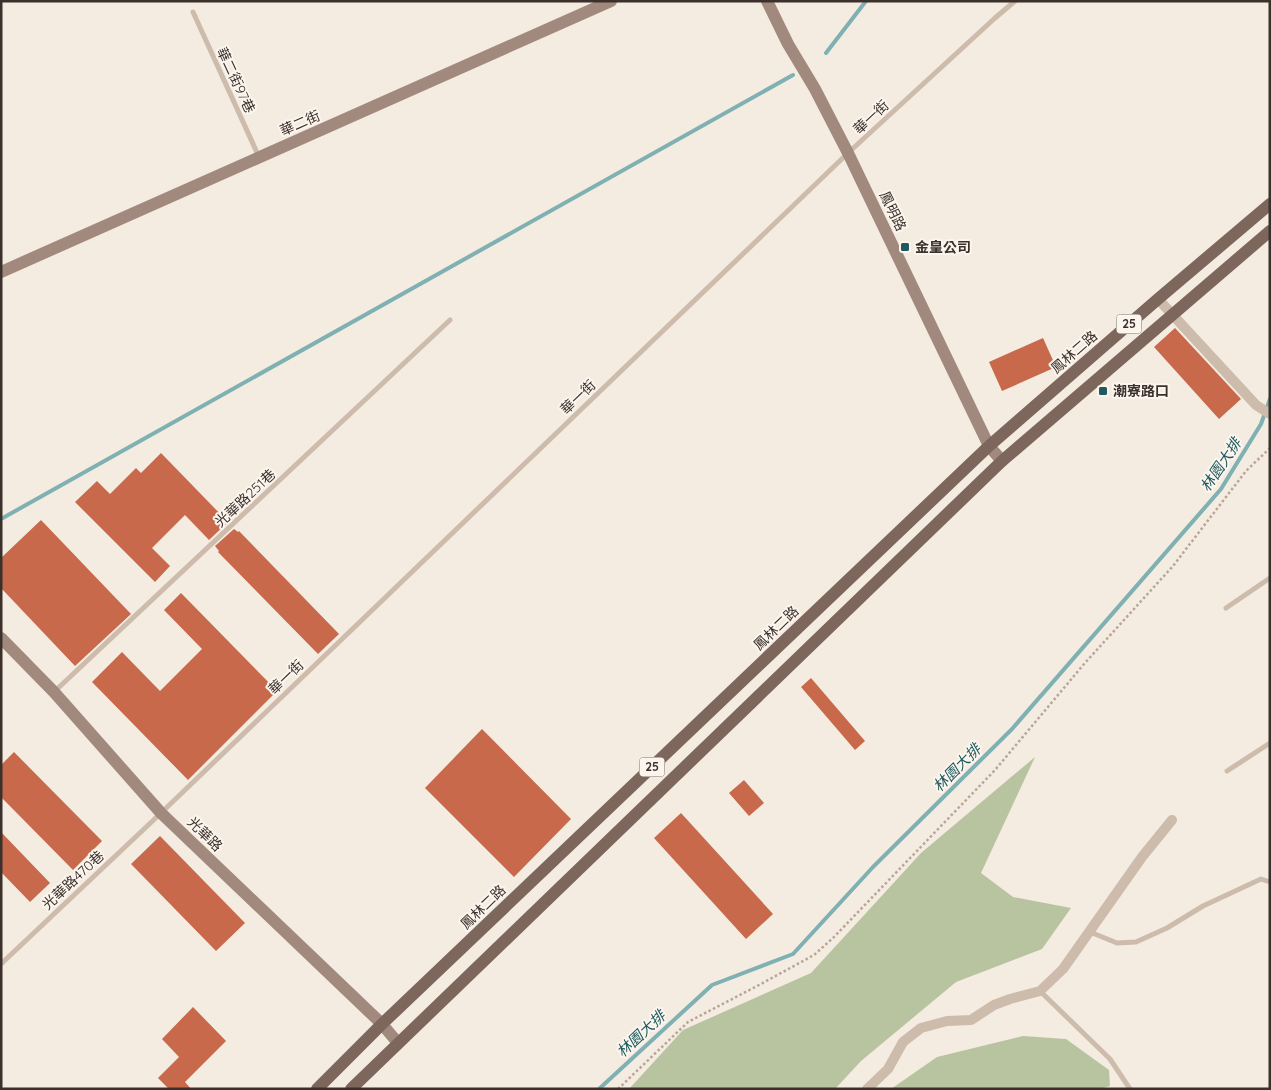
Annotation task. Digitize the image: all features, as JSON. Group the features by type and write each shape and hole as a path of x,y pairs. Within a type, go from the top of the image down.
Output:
{"main road":[{"name":"鳳林二路","path":"317,1089 382,1024 989,446 1270,204"},
{"name":"25","path":"351,1089 1002,462 1270,231"}],"street":[{"name":"華二街","path":"1,272 611,1"},
{"name":"鳳明路","path":"767,1 788,44 848,153 989,446 1002,462"},
{"path":"1158,299 1256,405 1270,414"},
{"name":"光華路","path":"1,638 54,692 161,813 382,1024 398,1043"},
{"path":"867,1089 888,1069 903,1042 921,1028 947,1022 971,1020 994,1005 1040,991 1063,969 1142,857 1172,820"}],"lane":[{"name":"華一街","path":"161,813 848,153 1015,1"},
{"name":"華二街97巷","path":"192,12 259,157"},
{"name":"光華路251巷","path":"54,692 450,320"},
{"path":"1226,608 1270,578"},
{"path":"1227,771 1270,743"},
{"name":"光華路470巷","path":"1,964 161,813"},
{"path":"1090,931 1117,944 1136,942 1168,928 1203,906 1261,879 1270,882"},
{"path":"1040,991 1110,1059 1130,1089"}],"path":[{"path":"618,1089 688,1022 814,954 833,938 995,770 1084,664 1173,566 1246,471 1270,448"}],"green space":[{"path":"1035,757 981,873 1013,897 1071,908 1042,949 956,982 861,1061 835,1089 629,1089 683,1030 811,973 921,853"},
{"path":"1023,1036 1066,1039 1109,1070 1110,1086 1099,1089 891,1089 937,1057"}],"building":[{"path":"1175,328 1241,399 1219,419 1154,347"},
{"path":"1043,338 1056,367 1002,391 989,362"},
{"path":"161,453 228,522 209,540 185,515 152,548 170,566 155,582 75,502 97,481 110,494 136,468 141,473"},
{"path":"41,520 131,614 75,666 1,588 1,558"},
{"path":"234,529 239,531 339,634 318,654 218,552 215,546"},
{"path":"181,593 277,691 188,780 92,682 122,652 160,691 202,649 164,610"},
{"path":"811,678 865,741 855,750 801,687"},
{"path":"482,729 571,819 514,877 425,788"},
{"path":"14,752 102,841 73,870 1,797 1,765"},
{"path":"744,780 764,803 749,816 729,793"},
{"path":"681,813 773,914 746,939 654,838"},
{"path":"1,832 50,883 30,902 1,872"},
{"path":"160,836 245,923 216,951 131,864"},
{"path":"193,1007 226,1041 185,1082 191,1089 169,1089 158,1078 179,1057 162,1039"}],"waterway":[{"path":"826,53 866,1"},
{"path":"1,519 793,75"},
{"name":"林園大排","path":"599,1089 712,985 793,954 873,867 1012,729 1221,489 1261,424 1270,399"}],"place":[{"name":"金皇公司","path":"905,247"},
{"name":"潮寮路口","path":"1103,391"}]}
